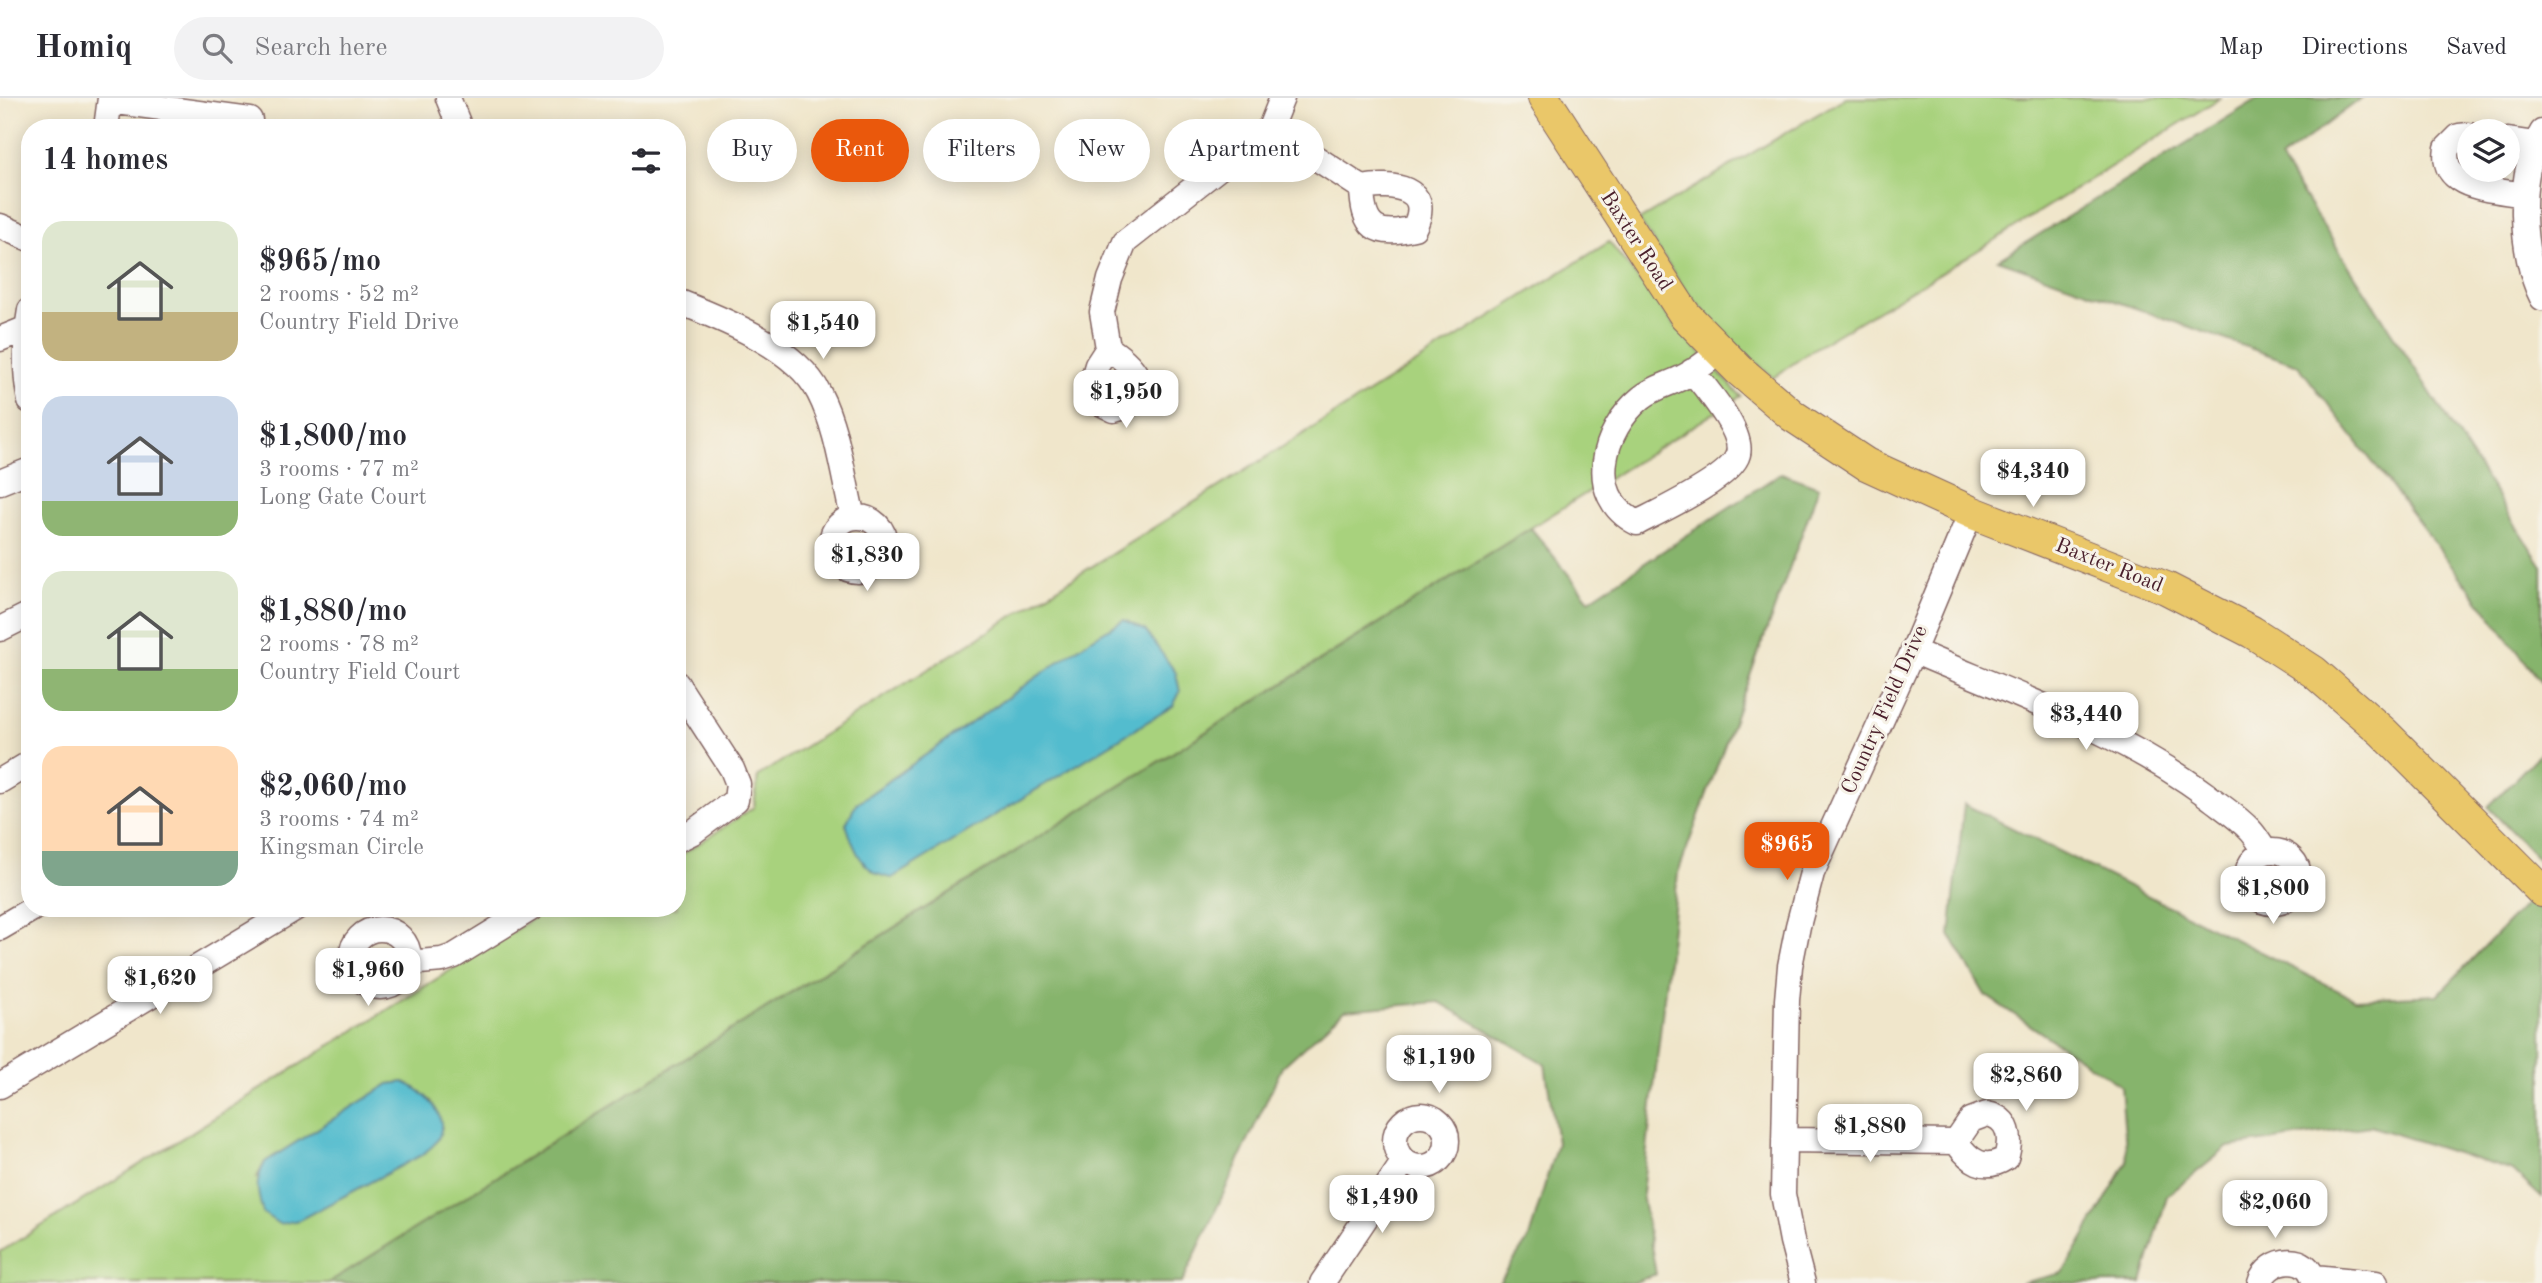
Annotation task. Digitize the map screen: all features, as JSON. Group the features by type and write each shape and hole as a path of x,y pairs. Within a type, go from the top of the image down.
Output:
{"main road":[{"name":"Baxter Road","path":"1544,98 1685,315 1720,352 1793,416 1866,464 1971,512 2165,588 2252,632 2315,672 2383,732 2542,891"}],"street":[{"path":"448,98 456,119"},
{"path":"1274,119 1282,98"},
{"path":"107,119 110,100 250,115"},
{"path":"2457,138 2446,148 2445,163 2452,176 2457,179"},
{"path":"2520,139 2538,138 2526,187 2529,254 2542,298"},
{"path":"1324,163 1362,188"},
{"path":"1108,348 1102,312 1110,279 1125,243 1202,182"},
{"path":"2463,182 2526,187"},
{"path":"0,226 21,235"},
{"path":"686,305 718,317 789,357 818,391 831,424 853,517"},
{"path":"0,339 21,324"},
{"path":"1692,371 1728,420 1737,440 1738,455 1731,466 1699,491 1637,523 1626,517 1613,504 1605,485 1603,463 1609,446 1624,416 1642,397 1692,371 1720,352"},
{"path":"0,482 21,474"},
{"name":"Country Field Drive","path":"1803,1283 1783,1194 1787,1000 1798,926 1812,873 1913,651 1971,512"},
{"path":"0,629 21,618"},
{"path":"1913,651 2075,721 2147,756 2219,804 2251,830 2265,851"},
{"path":"686,698 723,753 738,784 736,800 686,836"},
{"path":"0,781 21,768"},
{"path":"0,928 21,916"},
{"path":"0,1086 281,917"},
{"path":"408,963 442,960 454,956 513,917"},
{"path":"375,919 401,939 406,946 408,963 405,973 398,980 380,987 370,985 355,973 351,964 354,945 375,919"},
{"path":"1784,1140 1956,1142"},
{"path":"1322,1283 1404,1161"},
{"path":"2260,1283 2264,1271 2279,1262 2305,1265 2314,1280 2376,1283"}],"green space":[{"path":"1845,98 2220,98 1977,251 1815,348 1773,378 1730,339 1685,290 1639,220"},
{"path":"2259,98 2362,98 2280,159 2542,566 2542,683 2298,365 1998,260"},
{"path":"1609,242 1673,323 1741,396 328,1283 0,1283 0,1252 536,917 686,917 686,852 754,807 758,776","holes":["1124,620 847,824 856,804 1088,641","404,1082 431,1101 442,1128 257,1177 265,1162 389,1084"]},
{"path":"1781,473 1819,487 1678,873 1642,1194 1656,1274 1633,1283 1499,1283 1529,1238 1557,1143 1545,1064 1439,1002 1345,1010 1282,1067 1182,1283 328,1283 1531,528 1589,600"},
{"path":"2542,751 2542,863 2488,807"},
{"path":"1964,804 2355,999 2438,995 2530,899 2542,912 2542,1198 2513,1171 2370,1126 2228,1147 2167,1196 2142,1283 2021,1283 2063,1273 2127,1162 2121,1086 1985,995 1950,935"}],"water":[{"path":"1124,620 1145,630 1176,673 1180,692 1173,706 892,878 882,876 867,866 852,843 846,824 856,804 1088,641"},
{"path":"404,1082 420,1091 439,1115 440,1133 433,1146 420,1156 299,1220 279,1224 263,1213 258,1187 265,1162 389,1084"}]}
